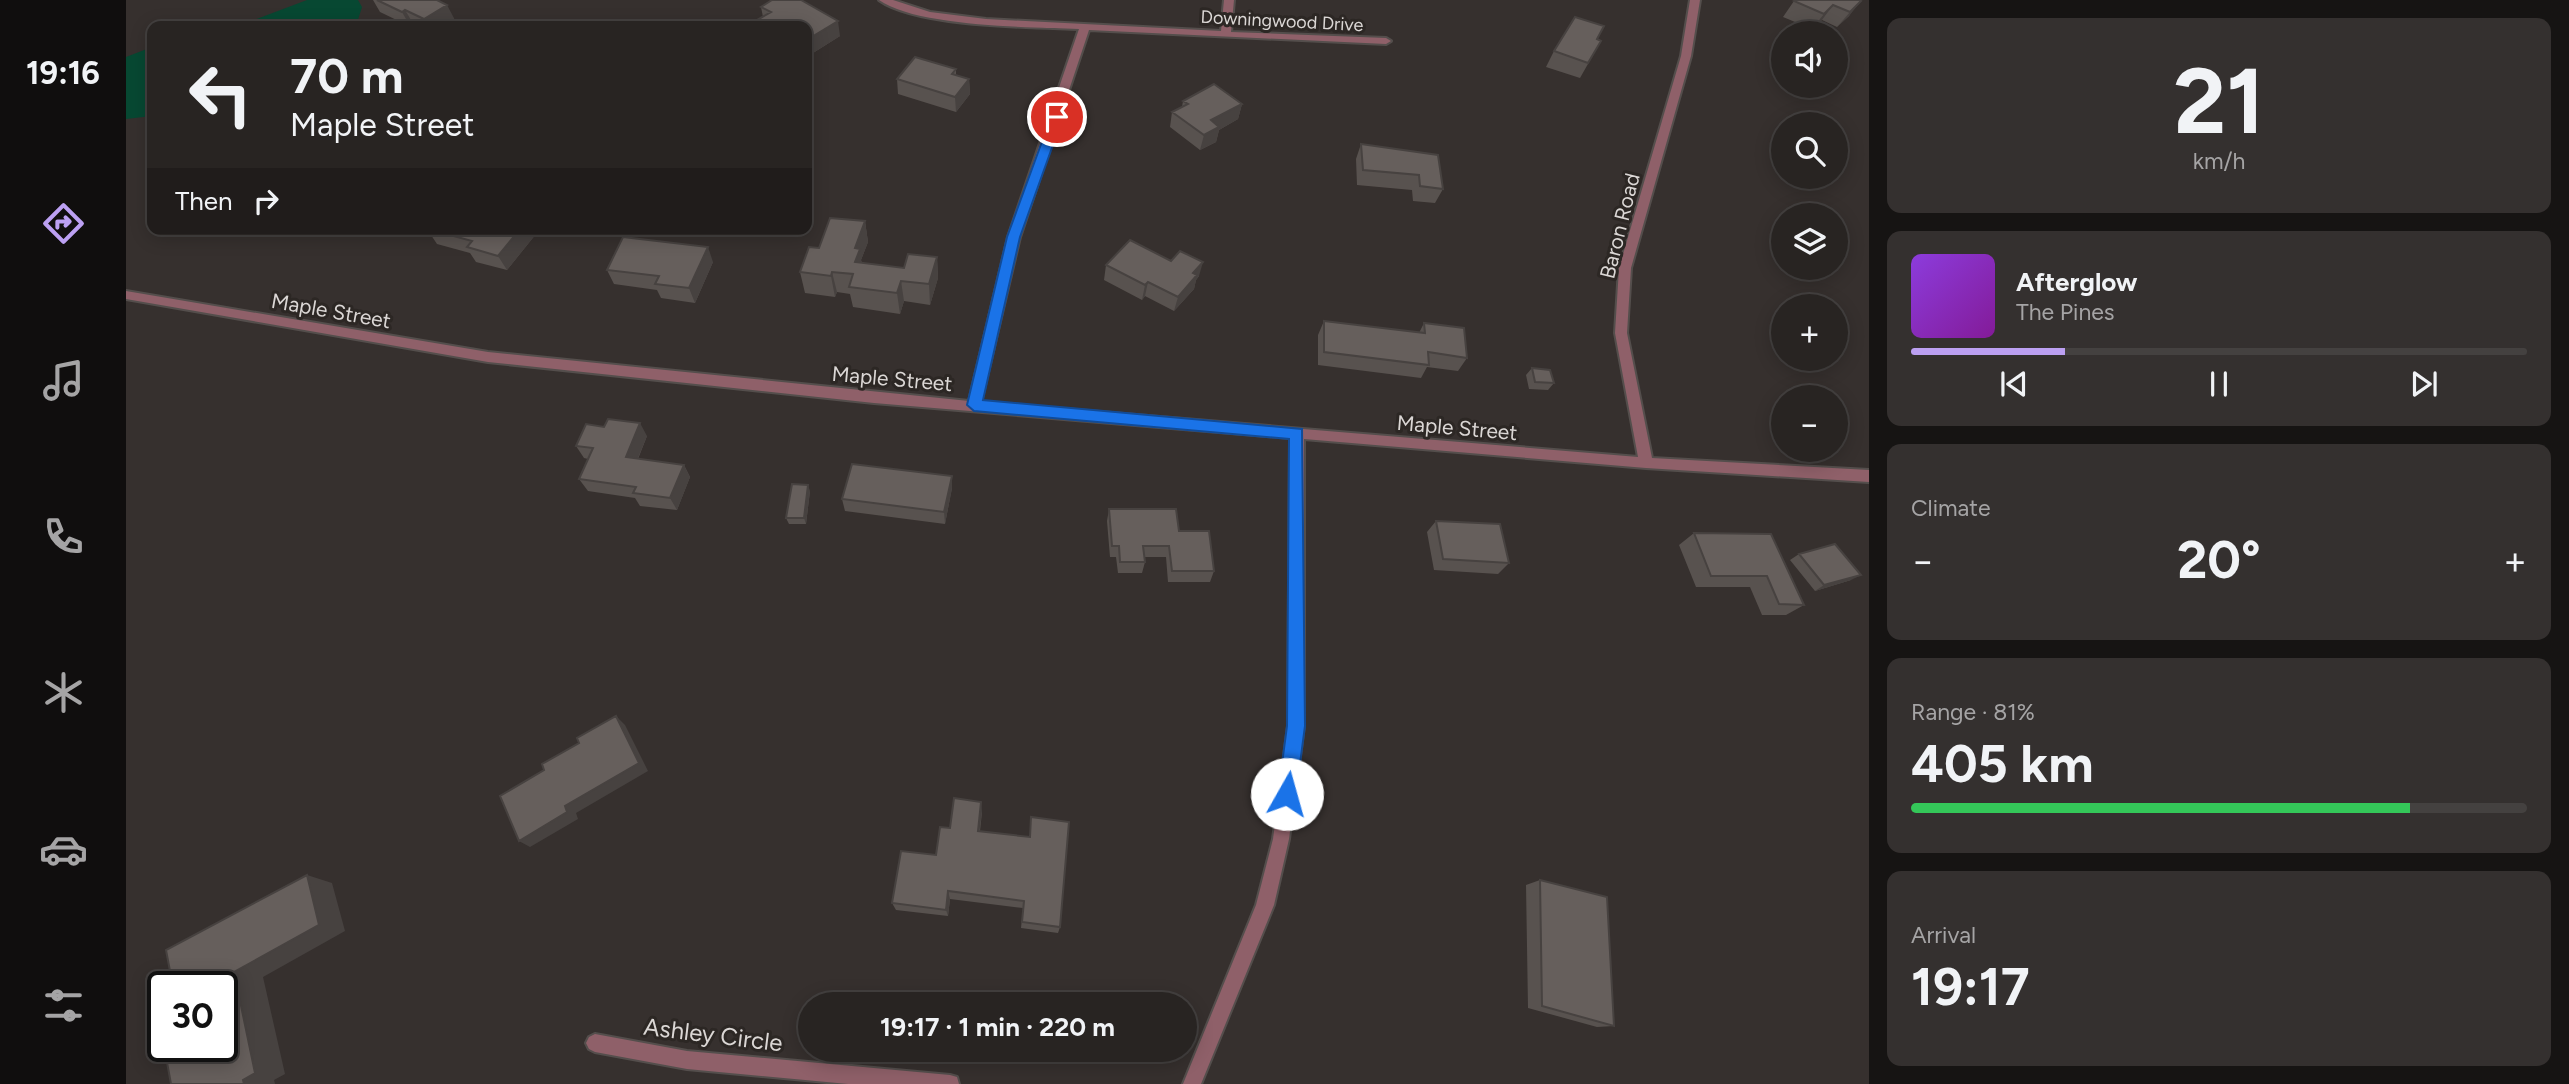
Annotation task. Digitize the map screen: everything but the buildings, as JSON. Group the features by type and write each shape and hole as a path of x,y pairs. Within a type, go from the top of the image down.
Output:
{"street":[{"name":"Downingwood Drive","path":"884,0 921,14 1085,27 1387,41"},
{"path":"1226,34 1229,0"},
{"name":"Baron Road","path":"1646,463 1621,333 1625,268 1686,56 1695,0"},
{"path":"974,405 1014,237 1085,27"},
{"name":"Maple Street","path":"126,295 488,357 874,398 1646,463 1869,476"},
{"path":"1192,1084 1265,905 1281,839 1296,726 1297,433"},
{"name":"Ashley Circle","path":"594,1043 687,1060 950,1084"}],"green space":[{"path":"307,0 358,0 362,7 358,21 251,21"},
{"path":"147,49 147,117 126,119 126,57"}],"route":[{"path":"1057,117 1014,237 995,329 974,405 1119,420 1297,433 1296,726 1287,794"}]}
